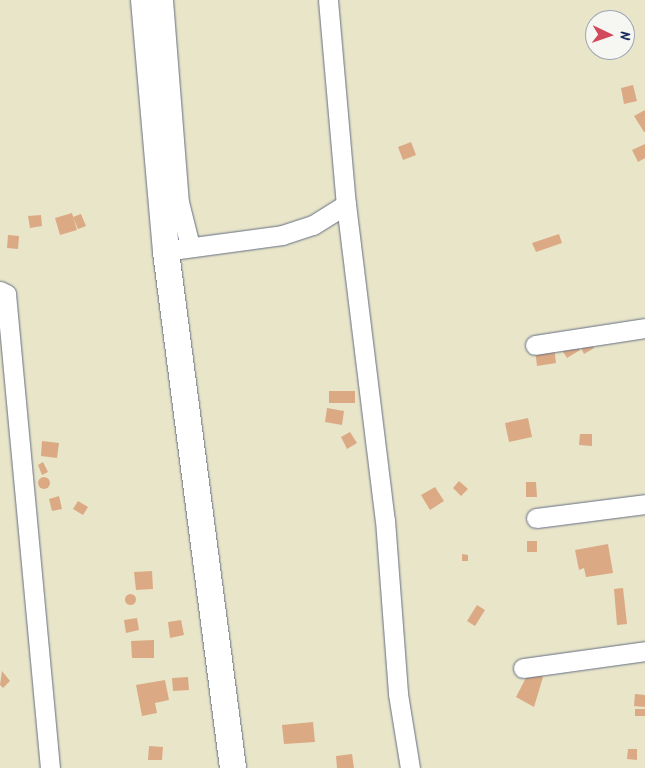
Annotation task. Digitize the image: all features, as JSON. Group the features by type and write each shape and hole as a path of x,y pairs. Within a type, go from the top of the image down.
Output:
{"street":[{"path":"144,0 178,249 233,768"},
{"path":"163,0 179,202 178,249"},
{"path":"328,0 346,204 386,520 396,674 410,768"},
{"path":"178,249 282,235 313,225 346,204"},
{"path":"0,291 6,294 50,768"},
{"path":"535,345 645,328"},
{"path":"536,518 645,504"},
{"path":"523,668 645,652"}],"building":[{"path":"633,85 637,101 624,104 621,88"},
{"path":"645,110 645,132 644,132 634,116"},
{"path":"411,142 416,155 403,160 398,147"},
{"path":"645,144 645,158 638,162 632,150"},
{"path":"72,213 77,230 60,235 55,218"},
{"path":"81,214 86,226 78,229 73,217"},
{"path":"41,215 42,226 30,228 28,216"},
{"path":"559,234 562,243 536,252 532,243"},
{"path":"8,235 19,236 18,249 7,248"},
{"path":"588,338 594,348 584,354 579,344"},
{"path":"573,339 580,350 567,358 560,347"},
{"path":"554,347 556,363 537,366 535,350"},
{"path":"329,391 355,391 355,403 329,403"},
{"path":"327,408 344,411 342,425 325,422"},
{"path":"528,418 532,437 509,442 505,423"},
{"path":"350,432 357,443 347,449 341,437"},
{"path":"580,434 592,434 592,446 579,445"},
{"path":"42,441 59,443 57,458 41,456"},
{"path":"43,462 48,472 42,475 38,465"},
{"path":"42,477 46,477 50,483 46,489 42,489 38,485 38,481"},
{"path":"459,481 468,489 461,496 453,488"},
{"path":"526,482 536,482 537,497 526,497"},
{"path":"435,487 444,501 430,510 421,495"},
{"path":"59,496 62,509 52,511 49,499"},
{"path":"78,501 88,507 83,515 73,509"},
{"path":"527,541 537,541 537,552 527,552"},
{"path":"608,544 613,573 586,577 584,568 579,570 575,550"},
{"path":"462,554 468,555 468,561 462,561"},
{"path":"152,571 153,589 136,590 134,572"},
{"path":"623,588 627,624 617,625 614,589"},
{"path":"130,593 136,599 130,605 124,599"},
{"path":"477,605 485,610 475,626 467,621"},
{"path":"137,618 139,630 126,633 124,620"},
{"path":"181,620 184,635 170,638 168,622"},
{"path":"154,640 154,658 132,658 131,641"},
{"path":"530,670 543,677 534,707 516,697"},
{"path":"2,671 10,681 3,688 0,685"},
{"path":"188,677 189,690 173,691 172,678"},
{"path":"165,680 169,700 155,703 157,713 142,716 136,685"},
{"path":"635,694 645,695 645,707 634,706"},
{"path":"635,709 645,709 645,716 635,716"},
{"path":"313,722 315,742 284,744 282,725"},
{"path":"149,746 163,747 162,760 148,760"},
{"path":"628,749 637,749 637,760 627,759"},
{"path":"352,754 354,768 337,768 336,756"}]}
